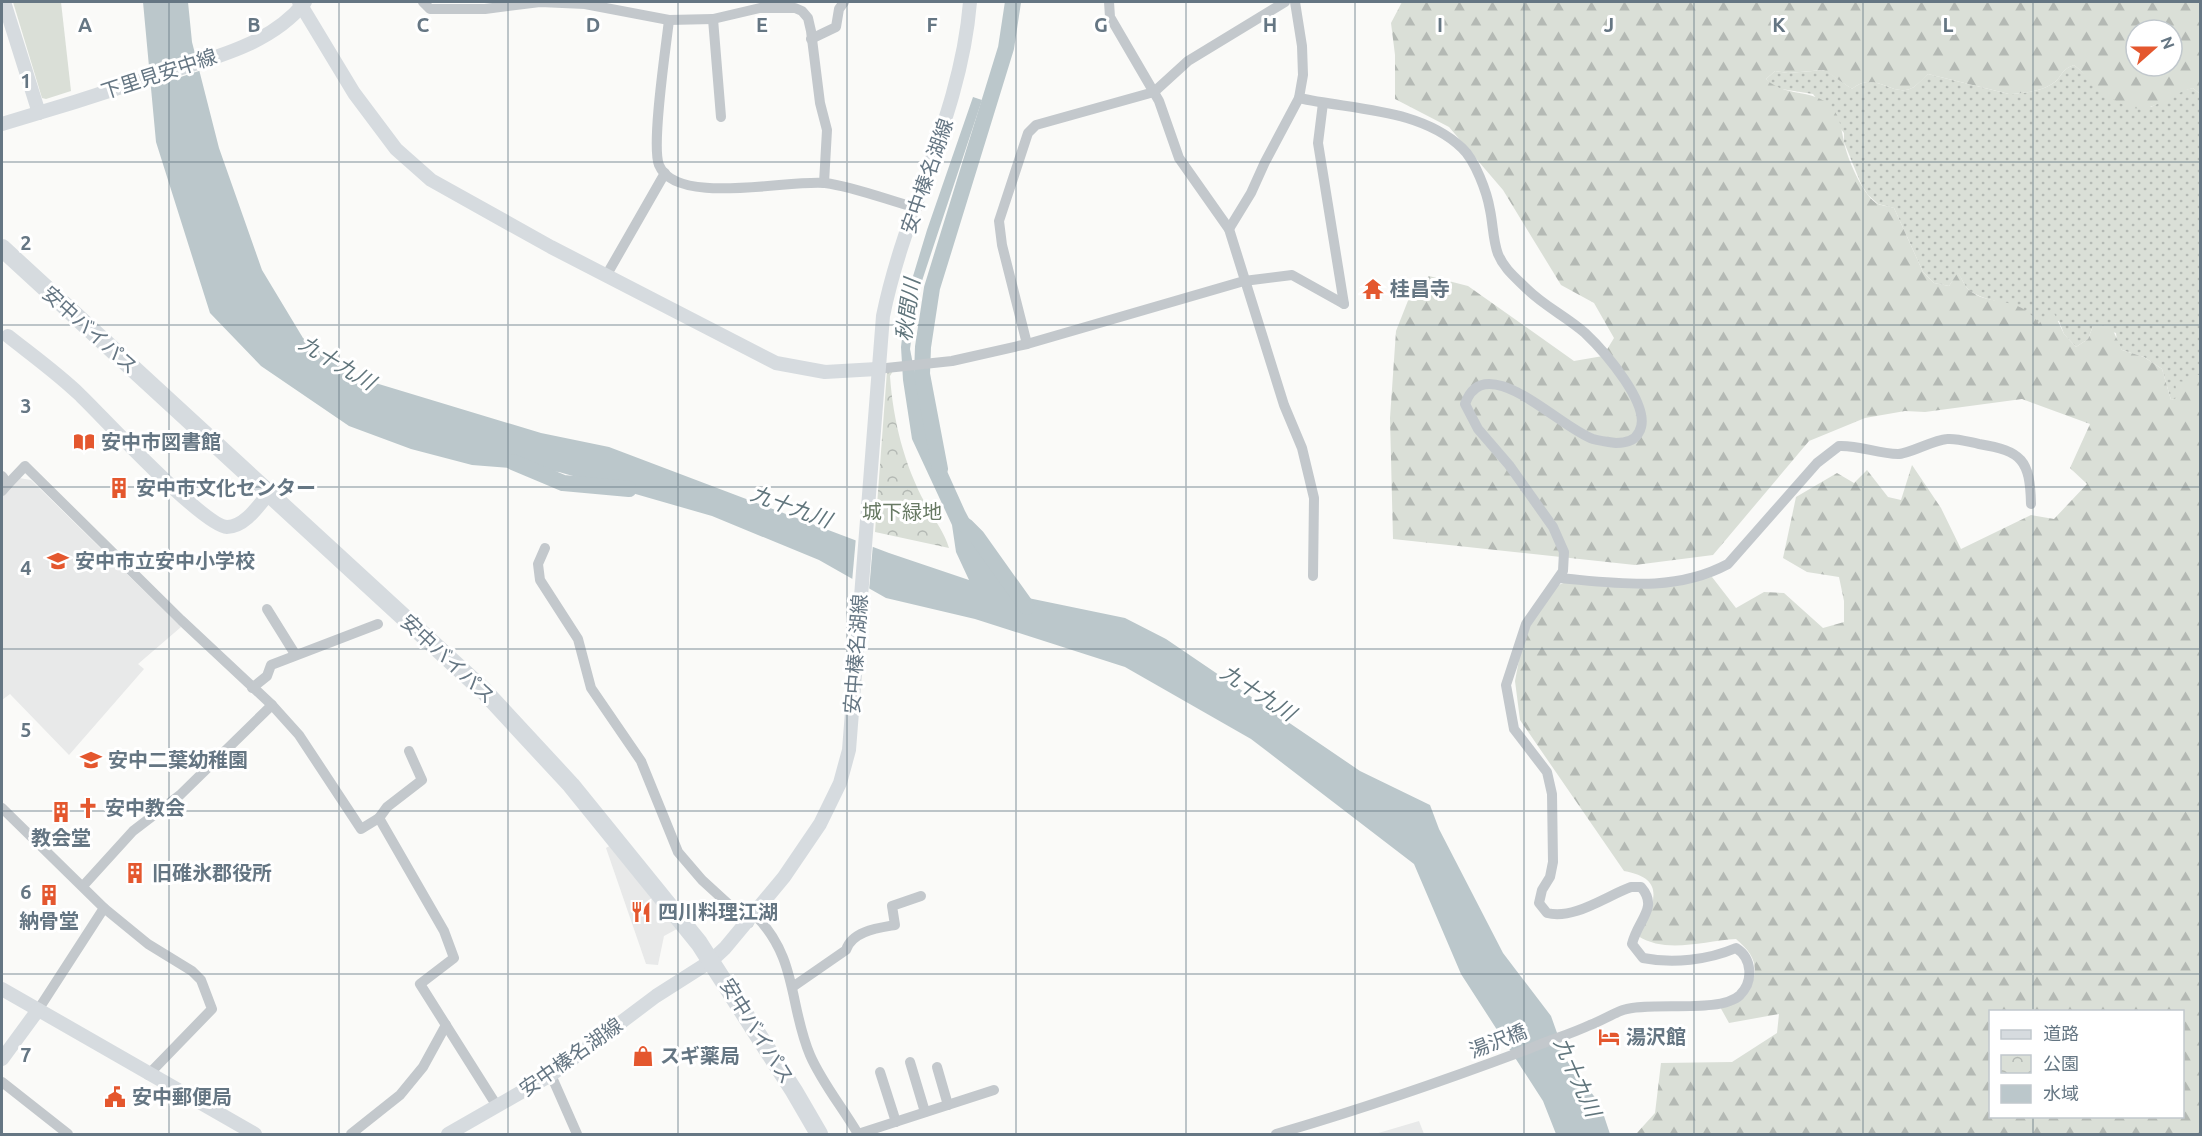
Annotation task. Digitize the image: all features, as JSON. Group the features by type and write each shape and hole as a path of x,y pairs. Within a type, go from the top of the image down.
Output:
{"highway":[{"name":"安中バイパス","path":"2,248 484,691 571,785 680,917 711,961 819,1134"}],"main road":[{"path":"4,2 39,114"},
{"name":"安中榛名湖線","path":"448,1134 551,1075 656,996 711,961 752,919 820,824 840,783 849,750 877,369 888,293 958,82 967,38 970,2"},
{"path":"302,3 354,93 396,150 431,180 472,205 776,363 825,372 877,369"},
{"name":"下里見安中線","path":"2,124 209,59 257,40 280,26 302,3"},
{"path":"8,336 78,393 171,485 216,523 225,527 235,525 252,512 269,493"},
{"path":"2,989 148,1075 255,1134"},
{"path":"2,1059 38,1010"}],"street":[{"path":"423,2 430,9 485,9 540,2 585,4 669,20 713,19 760,8 795,8 802,11 808,18 820,103 827,130 824,183"},
{"path":"1109,2 1110,17 1154,92 1179,158 1229,229 1284,405 1302,448 1314,498 1313,576"},
{"path":"1027,344 1002,245 999,221 1028,133 1036,125 1154,92 1188,61 1285,2"},
{"path":"1229,229 1251,193 1299,98 1303,75 1302,46 1295,2"},
{"path":"812,39 836,27 842,3"},
{"path":"713,19 721,117"},
{"path":"669,20 659,120 659,164 665,173 684,184 708,189 824,183 917,208"},
{"path":"1299,98 1378,111 1430,125 1464,149 1490,206 1498,253 1506,269 1534,296 1585,334 1622,377 1639,405 1642,420 1640,432 1629,441 1610,442 1592,439 1569,427 1504,385 1479,384 1470,391 1465,404 1470,417 1515,474 1560,538 1565,563 1559,578 1643,586 1712,573 1728,564 1817,463 1839,446 1900,454 1948,439 2005,449 2016,453 2024,465 2031,487 2031,504"},
{"path":"877,369 952,361 1027,344 1244,281 1292,275 1344,304 1318,143 1323,103"},
{"path":"606,276 665,173"},
{"path":"4,484 25,466 272,705 298,735 361,829 379,818 387,807 422,780 409,751"},
{"path":"545,548 538,564 540,580 578,639 591,688 641,761 678,852 702,880 771,933 794,986 810,1054 858,1134 994,1089"},
{"name":"湯沢橋","path":"1276,1134 1419,1090 1624,1010 1711,1004 1739,996 1745,987 1749,968 1743,952 1736,948 1713,955 1664,962 1643,958 1632,944 1638,923 1649,908 1649,899 1641,887 1631,887 1562,914 1547,913 1539,903 1542,890 1550,877 1553,862 1552,794 1547,772 1514,729 1506,685 1526,624 1559,578"},
{"path":"267,609 295,654"},
{"path":"252,688 267,676 271,664 378,624"},
{"path":"83,886 133,831 180,795 272,705"},
{"path":"2,808 104,908 148,944 197,975 201,980 212,1009 148,1075"},
{"path":"379,818 444,931 454,958 420,984 497,1106"},
{"path":"794,986 846,950 848,945 866,931 895,925 892,906 921,896"},
{"path":"38,1010 104,908"},
{"path":"351,1134 400,1095 423,1067 446,1025"},
{"path":"910,1062 926,1112"},
{"path":"937,1067 948,1105"},
{"path":"880,1072 896,1122"},
{"path":"551,1075 577,1134"},
{"path":"2,1082 68,1134"}],"shaded area":[{"name":"安中市立安中小学校","path":"19,478 31,480 181,627 138,664 144,669 69,755 10,694 2,700 2,496"},
{"path":"613,844 677,929 664,936 658,965 646,964 606,848"},
{"path":"1419,1121 1424,1134 1375,1134"}],"green space":[{"path":"13,2 61,2 71,91 46,99 42,98"},
{"path":"1402,2 2200,2 2200,94 2193,88 2150,107 2128,107 2118,102 2074,65 2066,69 2055,82 2043,89 2014,94 1928,74 1914,87 1906,90 1869,82 1852,89 1824,70 1788,73 1775,71 1766,79 1784,89 1813,96 1830,106 1837,115 1848,157 1861,184 1876,203 1894,208 1923,272 1934,283 1949,286 1958,272 1967,287 1976,295 2022,308 2039,324 2042,318 2054,313 2064,334 2076,347 2088,339 2093,326 2111,326 2122,350 2144,357 2162,369 2171,400 2177,398 2175,381 2187,382 2192,374 2199,375 2200,371 2200,1134 1636,1134 1655,1113 1661,1063 1732,1062 1777,1033 1779,1014 1729,1023 1719,1005 1748,993 1755,969 1752,957 1736,939 1673,945 1660,944 1638,936 1652,905 1654,896 1652,887 1648,880 1624,871 1520,720 1515,681 1522,644 1536,608 1556,586 1571,580 1650,582 1712,577 1736,608 1764,592 1784,593 1823,628 1844,622 1844,601 1839,577 1807,572 1783,558 1796,497 1837,473 1854,483 1867,470 1888,497 1901,500 1912,465 1941,508 1961,549 2031,515 2054,519 2087,484 2070,468 2090,424 2022,399 1925,412 1905,411 1865,418 1809,441 1713,555 1635,565 1393,539 1390,418 1396,331 1411,293 1429,276 1468,286 1574,361 1603,356 1614,338 1594,303 1561,285 1503,190 1449,127 1395,99 1395,55 1391,23"},
{"path":"2074,65 2092,80 2151,107 2180,91 2193,88 2200,94 2200,371 2178,398 2171,400 2162,369 2144,357 2122,350 2117,342 2116,333 2093,326 2088,339 2076,347 2064,334 2059,321 2039,324 2023,311 1975,294 1967,287 1958,273 1949,286 1934,283 1923,272 1894,208 1878,204 1868,195 1861,184 1844,142 1844,133 1813,94 1774,88 1766,79 1775,71 1788,73 1825,70 1852,89 1869,82 1906,90 1914,87 1928,74 2014,94 2043,89 2055,82 2066,69"},
{"name":"城下緑地","path":"887,371 893,371 890,376 894,409 905,457 928,509 949,548 875,532"}],"water":[{"path":"143,2 188,2 192,42 219,148 262,270 303,338 349,375 541,433 609,447 889,553 969,580 956,552 952,525 912,439 903,380 901,347 907,296 927,230 973,97 982,100 917,296 910,349 924,420 965,511 1009,594 1125,618 1166,639 1360,771 1430,805 1439,829 1503,953 1551,1016 1567,1061 1600,1104 1610,1134 1556,1134 1543,1101 1461,974 1414,864 1251,739 1125,667 975,619 886,598 819,560 712,516 559,472 472,465 411,449 349,426 261,366 210,313 156,142"}],"pier":[{"path":"198,55 202,70 147,88 145,72"},
{"path":"856,537 873,544 869,591 852,582"}],"waterway":[{"name":"秋間川","path":"940,469 922,374 923,347 932,288 1006,48 1013,2"},
{"name":"九十九川","path":"513,462 563,483 629,489"},
{"name":"秋間川","path":"966,526 977,537 1027,607"}],"place":[{"name":"桂昌寺","path":"1373,289"},
{"name":"安中市図書館","path":"84,442"},
{"name":"安中市文化センター","path":"119,488"},
{"name":"安中市立安中小学校","path":"58,561"},
{"name":"安中二葉幼稚園","path":"91,760"},
{"name":"安中教会","path":"88,808"},
{"name":"教会堂","path":"61,812"},
{"name":"旧碓氷郡役所","path":"135,873"},
{"name":"納骨堂","path":"49,895"},
{"name":"四川料理江湖","path":"641,912"},
{"name":"湯沢館","path":"1609,1037"},
{"name":"スギ薬局","path":"643,1056"},
{"name":"安中郵便局","path":"115,1097"}]}
